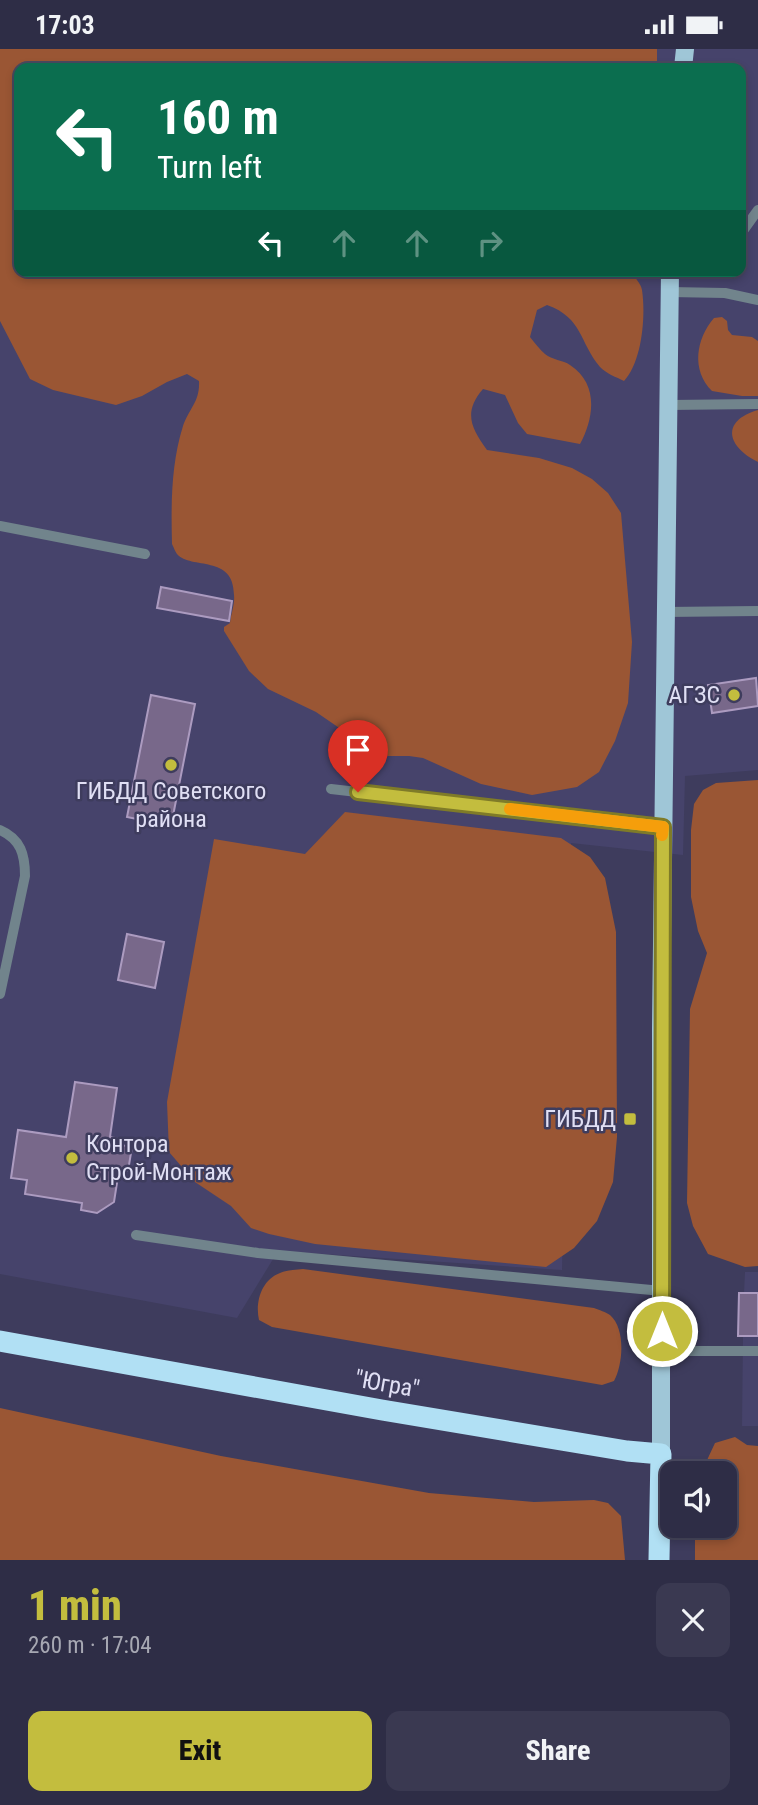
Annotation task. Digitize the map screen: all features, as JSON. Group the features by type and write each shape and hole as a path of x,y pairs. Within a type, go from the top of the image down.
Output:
{"highway":[{"name":"\"Югра\"","path":"0,1341 382,1410 627,1451 661,1454"},
{"path":"659,1560 661,1454"}],"main road":[{"path":"661,1454 663,827 670,277"}],"lane":[{"path":"746,227 758,210"},
{"path":"670,292 725,293 758,300"},
{"path":"669,405 758,404"},
{"path":"0,526 145,554"},
{"path":"666,612 758,611"},
{"path":"331,789 663,827"},
{"path":"0,830 19,843 25,861 25,876 0,994"},
{"path":"136,1235 258,1253 662,1291"},
{"path":"662,1351 758,1351"}],"shaded area":[{"path":"0,49 758,49 758,770 685,776 683,855 571,843 562,1270 278,1251 237,1318 0,1274"},
{"path":"0,49 657,49 657,63 14,63 14,277 635,277 642,290 643,325 639,351 624,381 600,367 568,317 547,305 537,310 530,337 545,354 567,363 579,373 590,391 591,413 580,444 527,434 518,423 505,395 483,389 471,413 473,427 487,450 539,458 572,468 592,479 608,493 621,513 632,642 628,703 615,741 599,772 577,787 532,795 481,784 423,758 388,756 367,747 316,712 268,689 249,671 224,631 224,627 230,623 234,598 232,582 227,574 220,568 183,559 172,544 176,455 185,420 198,394 199,381 187,374 142,396 116,405 53,390 30,379 0,321"},
{"path":"722,317 727,321 732,335 752,337 758,341 758,396 712,391 705,383 699,364 700,345 714,318"},
{"path":"758,410 758,462 740,449 732,435 733,427 738,421"},
{"path":"758,780 758,1266 745,1267 708,1254 693,1226 687,1203 690,1009 707,953 698,931 691,897 691,830 694,804 703,790 716,783"},
{"path":"345,812 561,838 590,857 605,878 616,932 617,1137 613,1182 597,1221 574,1248 546,1267 315,1244 269,1234 251,1228 231,1206 195,1182 169,1152 167,1102 214,839 305,854"},
{"path":"303,1269 594,1308 610,1315 619,1329 621,1356 617,1374 614,1381 602,1385 272,1327 259,1320 259,1300 268,1281 283,1272"},
{"path":"745,1272 758,1272 758,1426 742,1426 743,1336 738,1336 739,1293 744,1293"},
{"path":"0,1408 221,1456 429,1493 534,1502 594,1500 608,1503 621,1516 625,1560 0,1560"},
{"path":"735,1437 747,1445 758,1446 758,1560 695,1560 695,1538 737,1538 737,1461 707,1461 715,1443"}],"building":[{"path":"161,587 232,601 229,621 157,608"},
{"path":"756,678 758,706 712,713 708,685"},
{"path":"151,695 195,704 171,826 127,817"},
{"path":"127,934 164,942 155,988 118,980"},
{"name":"Контора Строй-Монтаж","path":"75,1082 117,1088 110,1137 116,1138 115,1144 132,1147 128,1171 119,1170 114,1202 97,1213 81,1210 82,1203 25,1194 27,1180 11,1178 18,1130 66,1137"},
{"path":"739,1293 758,1293 758,1336 738,1336"}],"slow traffic":[{"path":"510,809 663,827 662,835"}],"place":[{"name":"АГЗС","path":"734,695"},
{"name":"ГИБДД Советского района","path":"171,765"},
{"name":"ГИБДД","path":"630,1119"},
{"name":"Контора Строй-Монтаж","path":"72,1158"}],"route":[{"path":"358,792 663,827 662,1331"}]}
